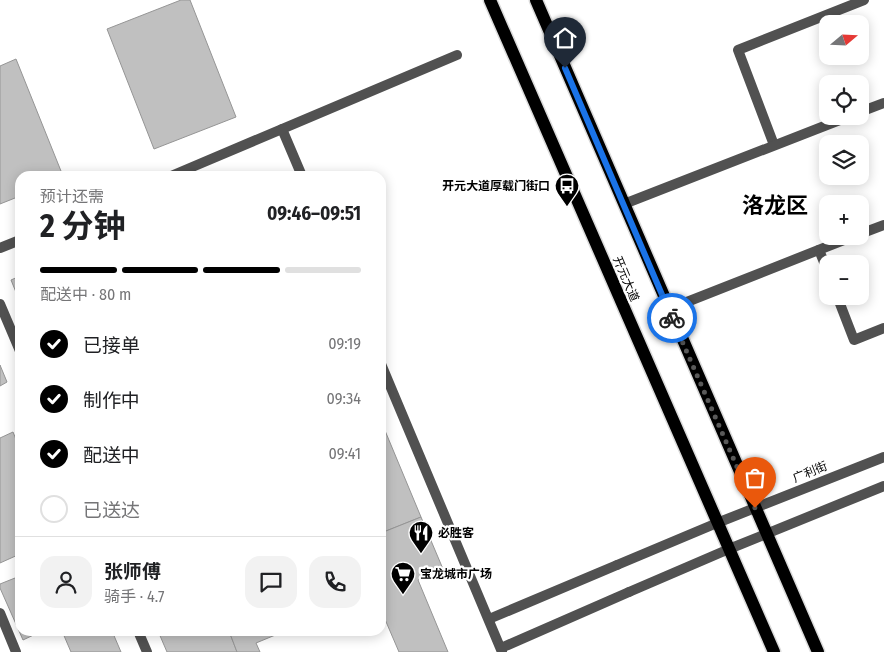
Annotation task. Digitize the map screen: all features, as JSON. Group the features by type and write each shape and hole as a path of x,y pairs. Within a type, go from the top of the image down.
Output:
{"main road":[{"name":"开元大道","path":"490,0 774,652"},
{"path":"536,0 818,652"}],"street":[{"path":"774,145 738,50 864,0"},
{"path":"183,171 457,55"},
{"path":"869,109 884,103"},
{"path":"624,204 826,125"},
{"path":"282,129 300,171"},
{"path":"869,231 884,225"},
{"path":"0,248 15,242"},
{"path":"669,309 832,245"},
{"path":"819,250 821,255"},
{"path":"0,304 15,339"},
{"path":"840,305 854,340 884,328"},
{"path":"386,376 502,650 628,592 884,486"},
{"name":"广利街","path":"489,619 717,523 884,457"},
{"path":"0,614 16,652"},
{"path":"140,636 147,652"}],"building":[{"path":"181,0 190,0 236,117 154,149 107,29"},
{"path":"16,59 61,171 15,171 15,198 0,204 0,66"},
{"path":"15,278 15,290 11,280"},
{"path":"0,365 7,382 0,386"},
{"path":"13,432 15,437 15,556 0,563 0,438"},
{"path":"386,433 421,517 386,531"},
{"name":"宝龙城市广场","path":"421,517 443,569 418,580 448,652 399,652 386,622 386,531"},
{"path":"15,578 15,622 0,588 0,584"},
{"path":"21,636 31,636 23,640"},
{"path":"64,636 114,636 121,652 71,652"},
{"path":"160,636 231,636 237,652 167,652"},
{"path":"231,636 273,636 256,643 260,652 237,652"}],"way so far":[{"path":"672,318 755,508"}],"place":[{"name":"开元大道厚载门街口","path":"567,207"},
{"name":"必胜客","path":"421,554"},
{"name":"宝龙城市广场","path":"403,595"}],"district":[{"name":"洛龙区","path":"775,205"}],"route":[{"path":"565,68 672,318"}]}
